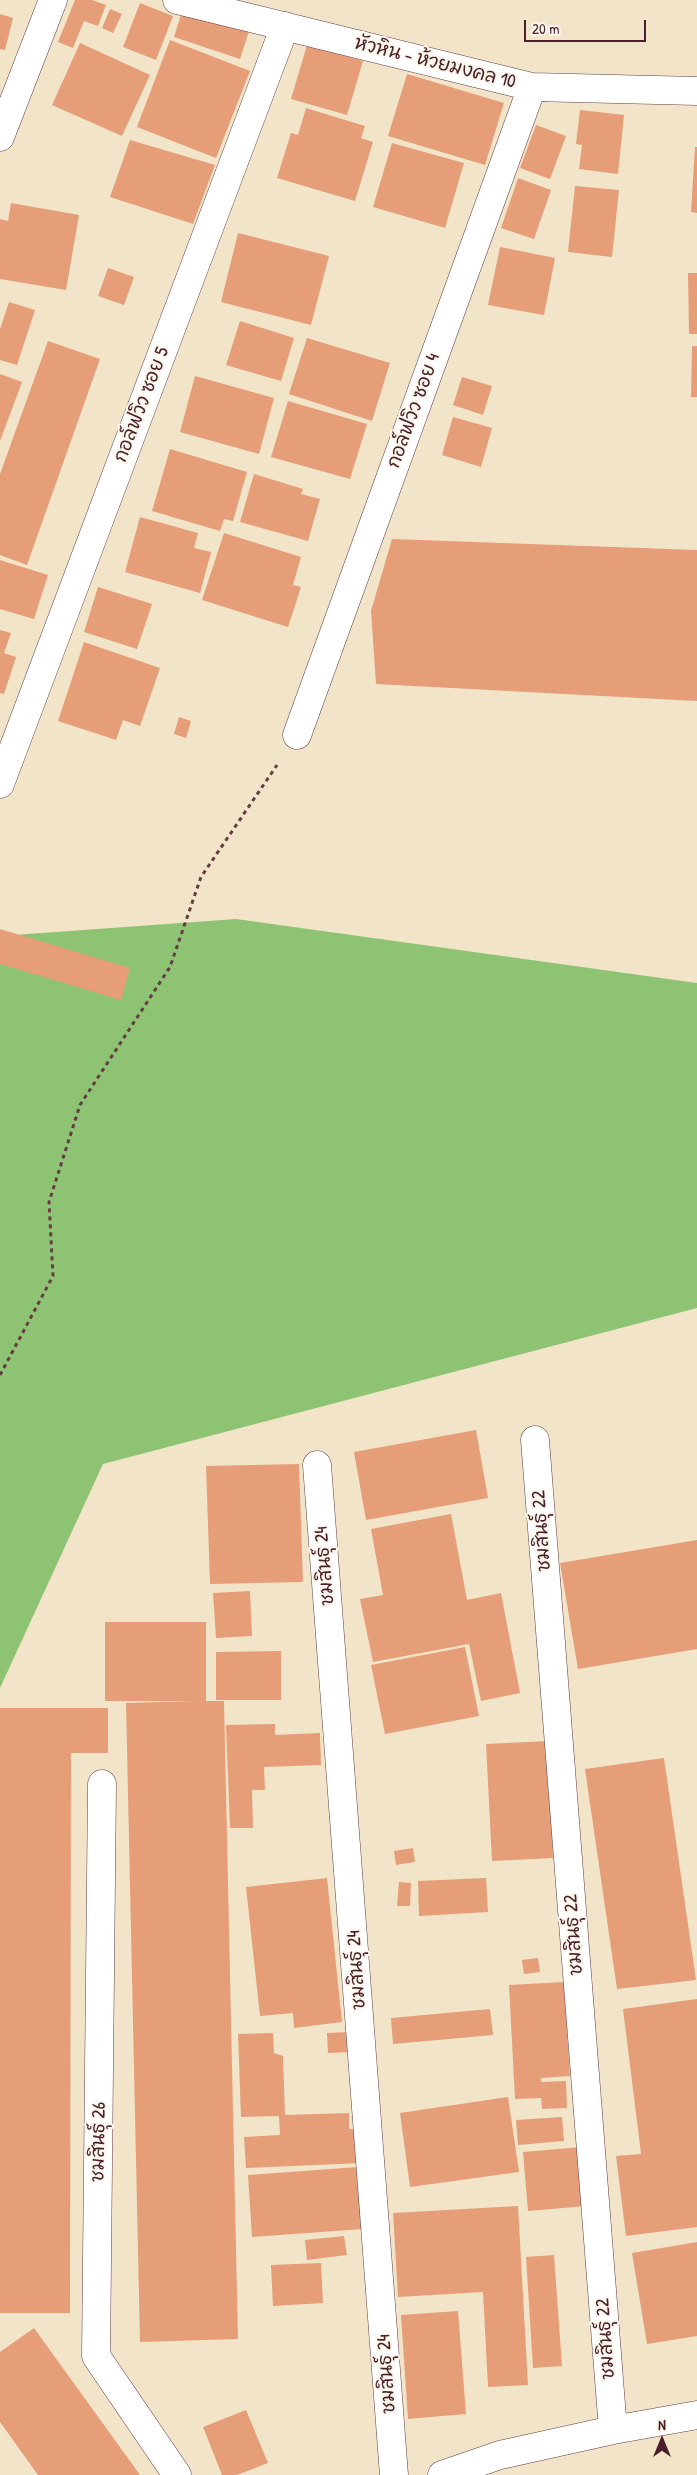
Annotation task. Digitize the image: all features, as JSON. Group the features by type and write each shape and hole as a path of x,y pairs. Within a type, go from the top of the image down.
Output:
{"street":[{"path":"0,136 53,0"},
{"name":"หัวหิน - ห้วยมงคล 10","path":"177,0 532,87 697,91"},
{"name":"กอล์ฟวิว ซอย 5","path":"0,784 285,26"},
{"name":"กอล์ฟวิว ซอย 4","path":"297,735 532,87"},
{"name":"ชมสินธุ์ 22","path":"535,1440 613,2430"},
{"name":"ชมสินธุ์ 24","path":"317,1465 394,2475"},
{"name":"ชมสินธุ์ 26","path":"102,1784 96,2356 177,2475"},
{"path":"442,2475 500,2455 613,2430 697,2415"}],"path":[{"path":"0,1375 53,1276 49,1202 80,1105 170,967 201,877 297,735"}],"green space":[{"path":"236,919 697,983 697,1308 103,1464 0,1688 0,936"}],"building":[{"path":"75,0 92,0 106,5 98,26 84,21 73,48 58,42"},
{"path":"140,3 173,16 156,60 123,47"},
{"path":"184,5 250,28 240,59 174,37"},
{"path":"110,9 122,14 113,33 102,28"},
{"path":"0,14 13,18 5,50 0,49"},
{"path":"170,40 250,71 216,158 137,127"},
{"path":"80,43 150,75 122,136 52,105"},
{"path":"307,45 363,61 347,115 291,99"},
{"path":"407,74 504,103 485,165 388,136"},
{"path":"306,108 365,126 361,138 373,142 355,201 277,178 291,133 298,135"},
{"path":"580,110 624,115 618,174 579,169 582,145 576,144"},
{"path":"536,125 566,136 550,179 520,168"},
{"path":"130,140 215,165 193,224 110,197"},
{"path":"392,143 464,163 445,228 373,207"},
{"path":"695,147 697,147 697,213 691,212"},
{"path":"518,178 551,190 534,239 501,228"},
{"path":"575,186 619,190 612,257 568,252"},
{"path":"11,203 79,215 66,290 0,279 0,219 8,221"},
{"path":"238,233 329,256 311,325 221,302"},
{"path":"500,247 555,258 544,315 488,305"},
{"path":"108,268 134,277 124,305 98,296"},
{"path":"688,273 697,273 697,334 689,334"},
{"path":"9,302 35,310 17,365 0,360 0,329"},
{"path":"240,321 294,338 281,381 226,365"},
{"path":"307,338 390,363 372,421 289,394"},
{"path":"48,341 100,359 27,565 0,555 0,474"},
{"path":"692,346 697,346 697,397 691,397"},
{"path":"0,374 22,382 0,441"},
{"path":"195,376 274,398 259,454 180,432"},
{"path":"462,377 492,386 483,415 453,405"},
{"path":"288,401 367,424 350,479 271,457"},
{"path":"453,417 492,428 481,467 442,455"},
{"path":"170,449 247,472 233,521 224,519 220,531 152,511"},
{"path":"254,474 303,489 301,494 320,499 308,541 240,522"},
{"path":"140,517 198,533 194,548 211,552 200,593 125,572"},
{"path":"224,533 301,557 293,585 301,587 288,627 202,600"},
{"path":"392,539 697,550 697,701 376,684 371,611"},
{"path":"0,560 48,575 34,619 0,609"},
{"path":"98,587 152,604 137,649 84,632"},
{"path":"0,630 11,633 4,653 16,657 4,694 0,693"},
{"path":"84,642 160,668 140,726 123,720 116,740 58,721"},
{"path":"179,717 191,721 186,738 174,734"},
{"path":"0,929 130,968 121,1000 0,964"},
{"path":"476,1430 488,1498 366,1520 354,1452"},
{"path":"299,1464 303,1582 210,1584 206,1466"},
{"path":"451,1514 467,1600 501,1593 520,1693 481,1701 469,1644 373,1662 360,1599 383,1595 371,1529"},
{"path":"697,1540 697,1649 578,1669 560,1563"},
{"path":"250,1591 252,1636 216,1638 213,1593"},
{"path":"105,1622 206,1622 206,1701 224,1701 238,2339 140,2342 126,1703 193,1701 105,1701"},
{"path":"465,1647 479,1716 385,1734 371,1665"},
{"path":"281,1651 281,1700 216,1700 216,1652"},
{"path":"0,1708 108,1708 108,1753 71,1753 70,2313 0,2313"},
{"path":"275,1724 275,1735 320,1733 321,1765 264,1767 265,1790 252,1790 253,1828 230,1828 226,1725"},
{"path":"548,1741 553,1858 492,1861 486,1744"},
{"path":"664,1758 696,1980 617,1989 585,1769"},
{"path":"413,1848 415,1862 396,1865 394,1851"},
{"path":"327,1878 342,2022 294,2028 293,2013 260,2016 246,1887"},
{"path":"486,1878 488,1912 419,1916 418,1881"},
{"path":"399,1882 411,1883 410,1906 397,1906"},
{"path":"538,1958 540,1972 524,1974 522,1960"},
{"path":"564,1982 570,2076 541,2078 541,2082 566,2081 567,2108 542,2109 541,2098 515,2099 509,1985"},
{"path":"697,1999 697,2227 626,2236 616,2156 641,2154 623,2009"},
{"path":"490,2009 493,2035 393,2044 391,2018"},
{"path":"351,2032 352,2052 328,2053 327,2033"},
{"path":"273,2033 274,2053 283,2056 285,2115 349,2113 349,2129 361,2129 362,2163 246,2168 244,2137 280,2135 279,2116 241,2117 238,2034"},
{"path":"508,2097 519,2172 410,2187 400,2113"},
{"path":"562,2117 564,2141 518,2145 516,2120"},
{"path":"582,2147 587,2206 528,2211 523,2152"},
{"path":"358,2167 363,2229 252,2237 248,2175"},
{"path":"518,2206 528,2385 488,2387 483,2292 398,2297 393,2213"},
{"path":"344,2236 347,2255 307,2260 305,2240"},
{"path":"697,2242 697,2336 647,2344 632,2253"},
{"path":"554,2255 562,2366 533,2368 526,2257"},
{"path":"321,2263 323,2303 273,2306 271,2265"},
{"path":"458,2311 466,2414 408,2419 401,2315"},
{"path":"34,2328 140,2475 38,2475 0,2422 0,2352"},
{"path":"246,2410 268,2463 237,2475 222,2475 203,2427"}]}
